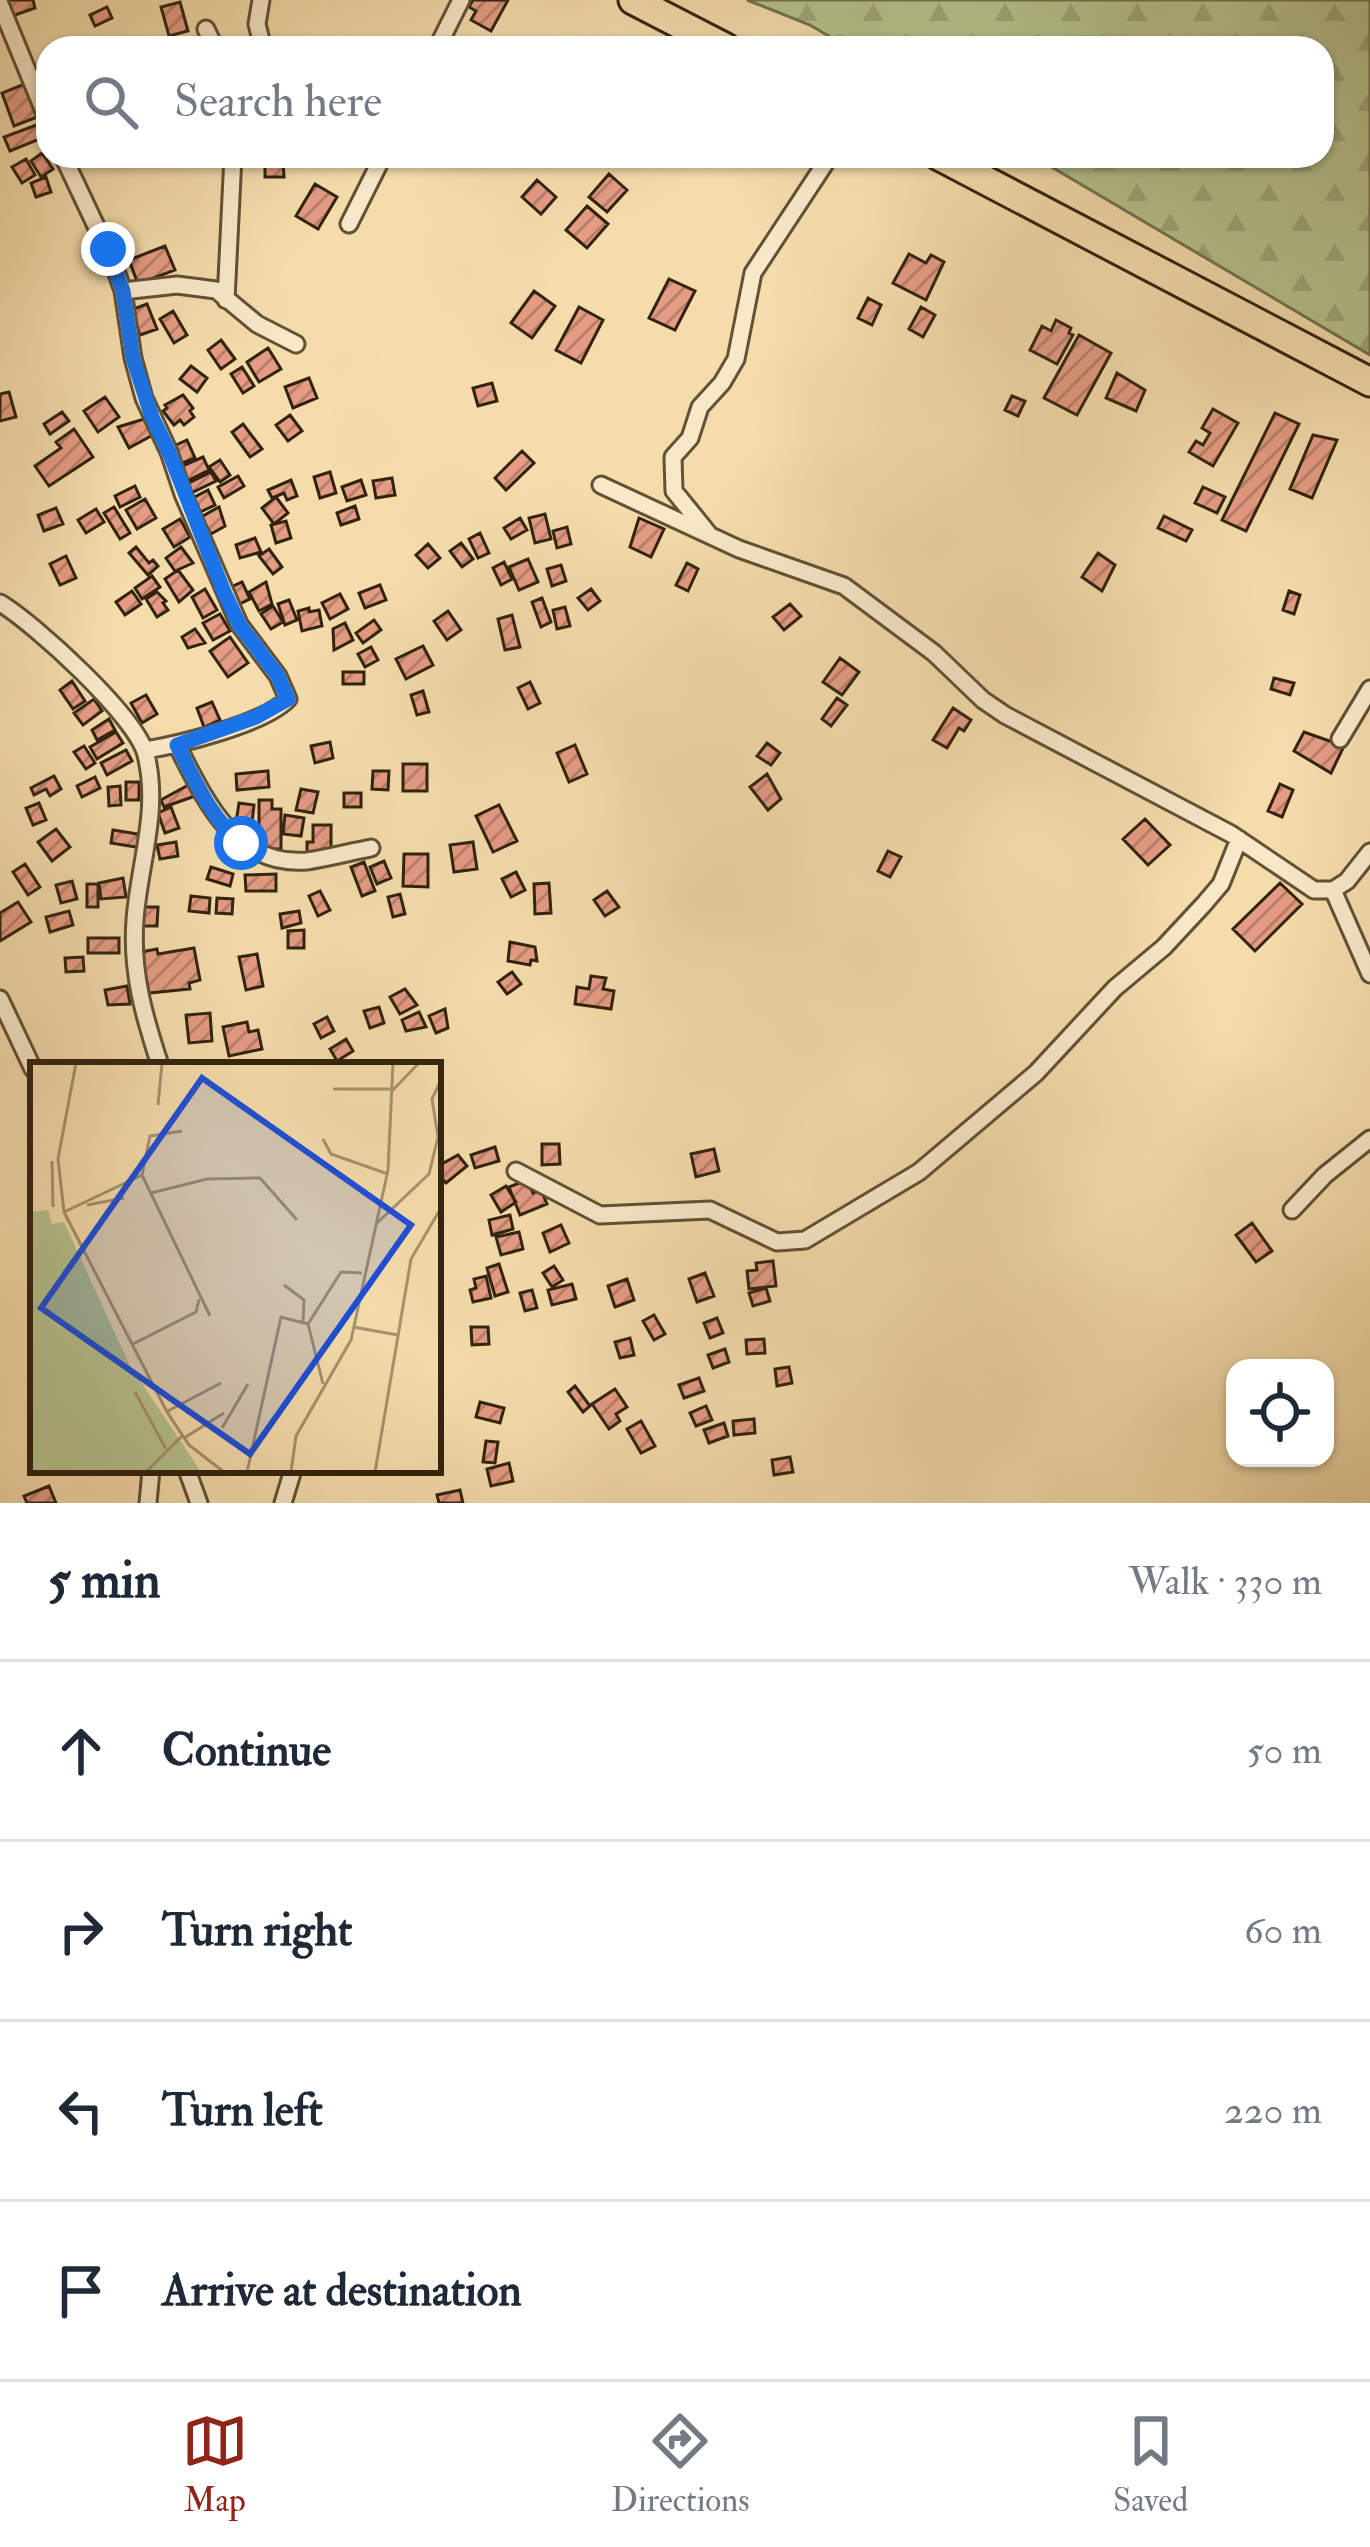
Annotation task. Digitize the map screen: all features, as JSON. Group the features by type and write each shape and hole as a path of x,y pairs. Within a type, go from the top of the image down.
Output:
{"highway":[{"path":"633,0 702,36"},
{"path":"962,168 1370,382"}],"street":[{"path":"260,36 261,0"},
{"path":"443,36 461,0"},
{"path":"0,4 36,92"},
{"path":"206,29 209,36"},
{"path":"69,168 108,249 123,291 133,358 152,417 224,592 288,699 256,717 177,745 146,750"},
{"path":"226,300 232,168"},
{"path":"349,224 377,168"},
{"path":"710,535 674,491 673,457 690,438 700,407 736,359 753,273 821,168"},
{"path":"123,291 177,285 216,290 256,324 296,344"},
{"path":"601,485 710,535 844,586 934,652 1005,715 1239,839 1314,890 1333,890 1347,881 1370,852"},
{"path":"0,603 72,659 146,750 152,818 135,916 134,957 140,1001 159,1062"},
{"path":"1340,739 1370,689"},
{"path":"177,745 207,804 241,843 271,856 304,861 371,848"},
{"path":"516,1171 600,1215 710,1210 777,1242 805,1240 919,1172 1036,1073 1115,988 1204,904 1221,884 1239,839"},
{"path":"1333,890 1370,974"},
{"path":"0,999 30,1064"},
{"path":"1292,1210 1325,1175 1370,1139"},
{"path":"148,1503 151,1473"},
{"path":"189,1473 199,1503"},
{"path":"284,1503 292,1473"}],"green space":[{"path":"747,0 1370,0 1370,355 1053,168 1334,168 1334,36 829,36"}],"building":[{"path":"6,0 33,0 35,8 12,16"},
{"path":"473,0 508,0 491,31 471,20 476,11 469,7"},
{"path":"180,2 188,31 169,36 161,7"},
{"path":"107,7 112,18 95,26 90,15"},
{"path":"27,83 36,118 14,126 2,93"},
{"path":"36,125 36,140 10,151 4,137"},
{"path":"36,157 36,168 53,169 41,177 31,161"},
{"path":"26,159 35,175 22,183 12,167"},
{"path":"265,168 283,168 284,177 265,177"},
{"path":"609,174 627,190 607,212 589,197"},
{"path":"46,177 51,192 36,197 31,183"},
{"path":"537,180 556,197 541,214 522,197"},
{"path":"315,184 337,197 318,229 296,216"},
{"path":"587,206 608,224 587,248 566,230"},
{"path":"165,246 175,270 138,284 129,260"},
{"path":"909,254 926,263 931,255 944,262 926,300 893,283"},
{"path":"669,279 695,291 675,330 649,318"},
{"path":"534,291 555,306 532,338 511,323"},
{"path":"868,298 881,305 872,325 858,318"},
{"path":"147,304 157,329 140,335 131,310"},
{"path":"579,307 603,320 581,363 556,350"},
{"path":"921,307 935,315 923,337 909,329"},
{"path":"173,311 187,335 174,343 160,319"},
{"path":"1056,320 1071,328 1073,335 1057,364 1030,350 1042,326 1051,331"},
{"path":"1079,335 1111,353 1077,415 1044,398"},
{"path":"221,340 235,359 221,369 208,350"},
{"path":"268,348 281,369 259,382 247,362"},
{"path":"191,366 207,378 197,392 180,379"},
{"path":"242,367 254,386 243,393 231,374"},
{"path":"1117,373 1145,390 1136,411 1106,398"},
{"path":"309,378 317,398 293,408 285,387"},
{"path":"492,383 497,401 478,406 473,388"},
{"path":"9,392 16,417 0,421 0,394"},
{"path":"183,395 194,417 184,425 180,420 174,425 163,411"},
{"path":"1012,396 1025,401 1018,416 1005,410"},
{"path":"105,397 119,417 98,432 84,411"},
{"path":"1213,409 1238,423 1213,466 1189,452 1196,441 1203,445 1210,433 1202,428"},
{"path":"62,412 69,421 50,434 44,424"},
{"path":"1275,413 1299,424 1246,531 1222,520"},
{"path":"290,415 302,431 288,441 276,425"},
{"path":"144,419 153,435 129,448 118,427"},
{"path":"243,424 262,449 250,457 232,432"},
{"path":"74,429 93,457 49,486 35,466 61,448 56,442"},
{"path":"1313,435 1337,440 1312,498 1290,489"},
{"path":"187,440 195,458 180,464 172,447"},
{"path":"522,451 534,463 506,490 495,478"},
{"path":"203,457 209,470 187,481 180,467"},
{"path":"220,460 230,475 220,482 209,467"},
{"path":"211,472 216,481 189,494 185,485"},
{"path":"330,472 336,493 320,498 314,477"},
{"path":"238,476 244,486 224,498 218,487"},
{"path":"392,478 395,495 376,498 373,481"},
{"path":"291,480 297,496 287,500 284,493 272,498 268,490"},
{"path":"361,480 366,495 347,501 342,487"},
{"path":"135,486 140,497 120,507 115,496"},
{"path":"1203,487 1225,497 1217,513 1195,503"},
{"path":"208,490 215,505 198,513 191,499"},
{"path":"276,497 288,513 274,524 262,508"},
{"path":"145,499 156,518 137,529 126,510"},
{"path":"355,506 359,519 341,525 337,513"},
{"path":"114,507 130,533 120,539 104,513"},
{"path":"219,507 225,526 211,534 201,517"},
{"path":"56,508 63,524 44,531 38,515"},
{"path":"96,509 104,522 86,533 78,520"},
{"path":"545,514 551,539 535,543 529,518"},
{"path":"1164,516 1192,530 1186,541 1158,528"},
{"path":"520,518 527,530 511,539 504,528"},
{"path":"639,518 664,529 651,557 630,547"},
{"path":"180,519 190,537 174,547 163,529"},
{"path":"286,521 291,538 276,543 271,525"},
{"path":"567,527 571,544 557,548 553,531"},
{"path":"480,533 489,553 478,558 469,539"},
{"path":"255,538 261,552 240,558 236,545"},
{"path":"461,543 473,559 462,567 450,551"},
{"path":"428,544 440,558 428,568 416,555"},
{"path":"136,547 149,563 153,560 158,566 148,575 129,553"},
{"path":"181,547 193,563 175,571 166,558"},
{"path":"269,549 282,567 273,574 259,556"},
{"path":"1098,553 1115,565 1102,591 1082,577"},
{"path":"66,556 76,578 60,585 50,564"},
{"path":"528,559 538,582 519,590 509,567"},
{"path":"504,562 512,579 501,585 493,568"},
{"path":"687,563 698,569 688,591 676,585"},
{"path":"561,565 566,581 552,586 547,569"},
{"path":"178,570 193,590 179,602 165,579"},
{"path":"152,576 160,587 142,599 135,588"},
{"path":"242,582 250,599 235,606 227,589"},
{"path":"266,582 272,604 259,611 249,592"},
{"path":"380,585 386,600 365,608 359,593"},
{"path":"205,589 217,610 203,618 192,597"},
{"path":"591,589 600,601 588,610 578,598"},
{"path":"132,591 141,604 125,615 116,602"},
{"path":"1289,591 1300,595 1294,614 1283,610"},
{"path":"157,592 168,610 157,617 146,599"},
{"path":"340,594 348,609 330,619 322,603"},
{"path":"542,598 551,622 541,627 532,602"},
{"path":"289,600 297,620 285,625 278,604"},
{"path":"790,604 801,616 784,630 773,617"},
{"path":"273,606 283,622 271,629 261,614"},
{"path":"565,607 570,626 557,629 553,610"},
{"path":"309,608 309,612 319,610 322,626 302,631 298,611"},
{"path":"448,611 461,630 447,640 434,621"},
{"path":"220,614 230,631 213,640 203,623"},
{"path":"512,615 520,647 505,650 498,619"},
{"path":"374,620 381,630 363,643 356,633"},
{"path":"345,623 353,640 334,650 333,629"},
{"path":"195,629 205,643 188,648 182,637"},
{"path":"230,637 248,663 228,677 210,651"},
{"path":"423,646 433,665 406,679 396,659"},
{"path":"371,647 378,660 365,667 358,654"},
{"path":"840,658 859,672 842,695 823,682"},
{"path":"343,672 364,672 364,684 343,684"},
{"path":"1274,678 1294,683 1290,695 1271,689"},
{"path":"72,681 85,701 73,709 60,690"},
{"path":"530,682 540,703 528,709 518,688"},
{"path":"423,691 429,712 417,715 411,695"},
{"path":"146,695 157,714 142,723 131,703"},
{"path":"837,698 847,705 831,726 822,719"},
{"path":"94,699 102,711 83,725 74,713"},
{"path":"212,702 220,720 204,727 197,708"},
{"path":"953,708 971,720 964,731 959,728 947,748 933,740"},
{"path":"109,719 115,730 97,740 92,730"},
{"path":"116,732 123,743 97,759 90,747"},
{"path":"1304,732 1344,746 1331,773 1294,751"},
{"path":"330,742 333,758 315,763 311,746"},
{"path":"767,743 780,753 771,765 757,756"},
{"path":"575,745 587,774 569,782 557,753"},
{"path":"84,746 95,763 86,769 74,752"},
{"path":"126,750 132,761 107,775 101,763"},
{"path":"403,764 427,764 427,791 403,791"},
{"path":"268,771 269,787 237,790 236,774"},
{"path":"373,771 389,771 388,790 372,789"},
{"path":"767,774 781,799 768,810 750,787"},
{"path":"54,776 61,789 50,796 46,789 34,795 31,788"},
{"path":"95,777 100,788 82,797 77,786"},
{"path":"126,782 139,782 139,800 126,800"},
{"path":"190,784 195,796 164,807 161,800"},
{"path":"1280,784 1293,790 1282,817 1268,811"},
{"path":"120,786 121,805 109,806 108,787"},
{"path":"301,789 318,792 313,813 296,810"},
{"path":"344,793 361,793 361,807 344,807"},
{"path":"259,800 272,800 272,809 281,809 281,849 259,849"},
{"path":"39,803 46,820 33,825 26,808"},
{"path":"239,803 254,805 251,831 235,829"},
{"path":"499,805 517,841 493,852 476,816"},
{"path":"171,807 179,828 165,833 158,813"},
{"path":"285,815 304,818 301,836 283,834"},
{"path":"1145,819 1170,845 1148,865 1123,839"},
{"path":"313,825 331,825 331,854 307,854"},
{"path":"56,829 70,847 52,861 38,842"},
{"path":"113,830 144,835 142,848 111,843"},
{"path":"176,842 178,856 160,859 157,845"},
{"path":"473,842 477,869 454,872 450,845"},
{"path":"888,851 901,857 890,877 878,871"},
{"path":"404,854 428,854 428,887 403,886"},
{"path":"384,861 391,878 377,884 370,867"},
{"path":"364,862 375,891 362,896 351,867"},
{"path":"25,864 40,887 28,895 13,872"},
{"path":"211,867 233,874 230,886 207,879"},
{"path":"516,872 525,890 511,897 502,879"},
{"path":"276,874 276,891 246,891 245,875"},
{"path":"123,878 126,897 101,899 99,883"},
{"path":"72,881 77,899 61,903 56,885"},
{"path":"549,883 551,913 535,914 534,884"},
{"path":"1280,883 1302,904 1255,951 1233,929"},
{"path":"87,884 98,884 98,907 87,907"},
{"path":"320,891 330,910 318,916 309,896"},
{"path":"607,891 619,907 605,916 594,900"},
{"path":"400,894 405,914 393,917 388,897"},
{"path":"191,896 210,898 209,913 189,911"},
{"path":"217,898 233,899 232,914 216,913"},
{"path":"18,902 31,922 0,941 0,913"},
{"path":"144,907 158,907 157,926 143,926"},
{"path":"69,911 73,925 50,932 46,917"},
{"path":"299,911 301,923 282,928 280,914"},
{"path":"304,930 304,948 288,948 288,931"},
{"path":"88,938 119,938 119,953 88,953"},
{"path":"510,942 535,947 537,961 531,960 530,965 508,961"},
{"path":"194,948 200,980 189,983 190,989 149,993 141,952"},
{"path":"257,954 263,986 246,990 239,957"},
{"path":"83,957 84,971 66,972 65,958"},
{"path":"512,972 521,984 507,994 498,982"},
{"path":"591,976 606,978 603,989 614,991 611,1009 575,1004 577,987 589,989"},
{"path":"127,986 130,1004 108,1005 105,990"},
{"path":"405,989 417,1005 400,1014 390,997"},
{"path":"379,1007 384,1023 370,1028 364,1011"},
{"path":"445,1009 448,1028 436,1033 429,1016"},
{"path":"419,1012 426,1027 406,1031 402,1020"},
{"path":"210,1013 212,1041 189,1043 186,1015"},
{"path":"327,1017 334,1031 321,1038 314,1024"},
{"path":"247,1022 249,1032 258,1030 262,1049 229,1056 223,1027"},
{"path":"346,1039 353,1051 337,1061 330,1049"},
{"path":"542,1144 559,1144 560,1164 542,1165"},
{"path":"495,1147 499,1161 475,1168 471,1155"},
{"path":"714,1149 719,1171 696,1177 691,1154"},
{"path":"458,1155 467,1166 446,1183 441,1164"},
{"path":"527,1180 533,1193 541,1190 547,1204 520,1215 509,1187"},
{"path":"506,1186 516,1202 501,1212 491,1195"},
{"path":"510,1215 513,1229 492,1235 489,1220"},
{"path":"1252,1223 1272,1251 1256,1262 1236,1235"},
{"path":"561,1225 569,1243 550,1252 543,1233"},
{"path":"519,1232 523,1249 501,1255 496,1237"},
{"path":"773,1261 776,1286 749,1289 747,1271 757,1270 756,1263"},
{"path":"499,1264 508,1292 495,1296 487,1268"},
{"path":"554,1266 563,1280 552,1287 543,1273"},
{"path":"705,1273 714,1296 697,1302 689,1279"},
{"path":"486,1276 491,1298 473,1302 474,1279"},
{"path":"627,1279 634,1300 615,1307 608,1286"},
{"path":"572,1284 576,1299 552,1305 548,1290"},
{"path":"766,1288 770,1301 753,1306 749,1293"},
{"path":"532,1290 537,1308 525,1311 520,1293"},
{"path":"654,1315 665,1334 654,1340 643,1321"},
{"path":"717,1318 723,1333 710,1338 704,1323"},
{"path":"471,1327 488,1327 489,1344 472,1345"},
{"path":"630,1338 634,1355 620,1358 615,1342"},
{"path":"764,1339 765,1353 747,1354 746,1340"},
{"path":"725,1349 729,1362 713,1368 708,1355"},
{"path":"789,1367 792,1383 777,1386 775,1369"},
{"path":"699,1378 704,1391 684,1398 679,1385"},
{"path":"575,1386 590,1406 583,1412 568,1392"},
{"path":"615,1389 627,1407 616,1414 620,1421 609,1429 592,1404"},
{"path":"480,1402 504,1408 500,1423 476,1417"},
{"path":"706,1406 712,1420 696,1426 690,1413"},
{"path":"754,1419 755,1433 734,1435 733,1421"},
{"path":"641,1421 655,1446 641,1453 627,1429"},
{"path":"724,1423 728,1436 709,1443 704,1430"},
{"path":"486,1441 498,1442 495,1463 483,1462"},
{"path":"790,1457 793,1472 774,1475 772,1460"},
{"path":"509,1463 513,1481 491,1486 487,1469"},
{"path":"49,1486 56,1503 27,1503 24,1496"},
{"path":"460,1490 463,1503 439,1503 437,1495"}],"route":[{"path":"108,249 123,291 144,398 239,624 278,676 288,699 256,717 177,745 207,804 241,843"}]}
